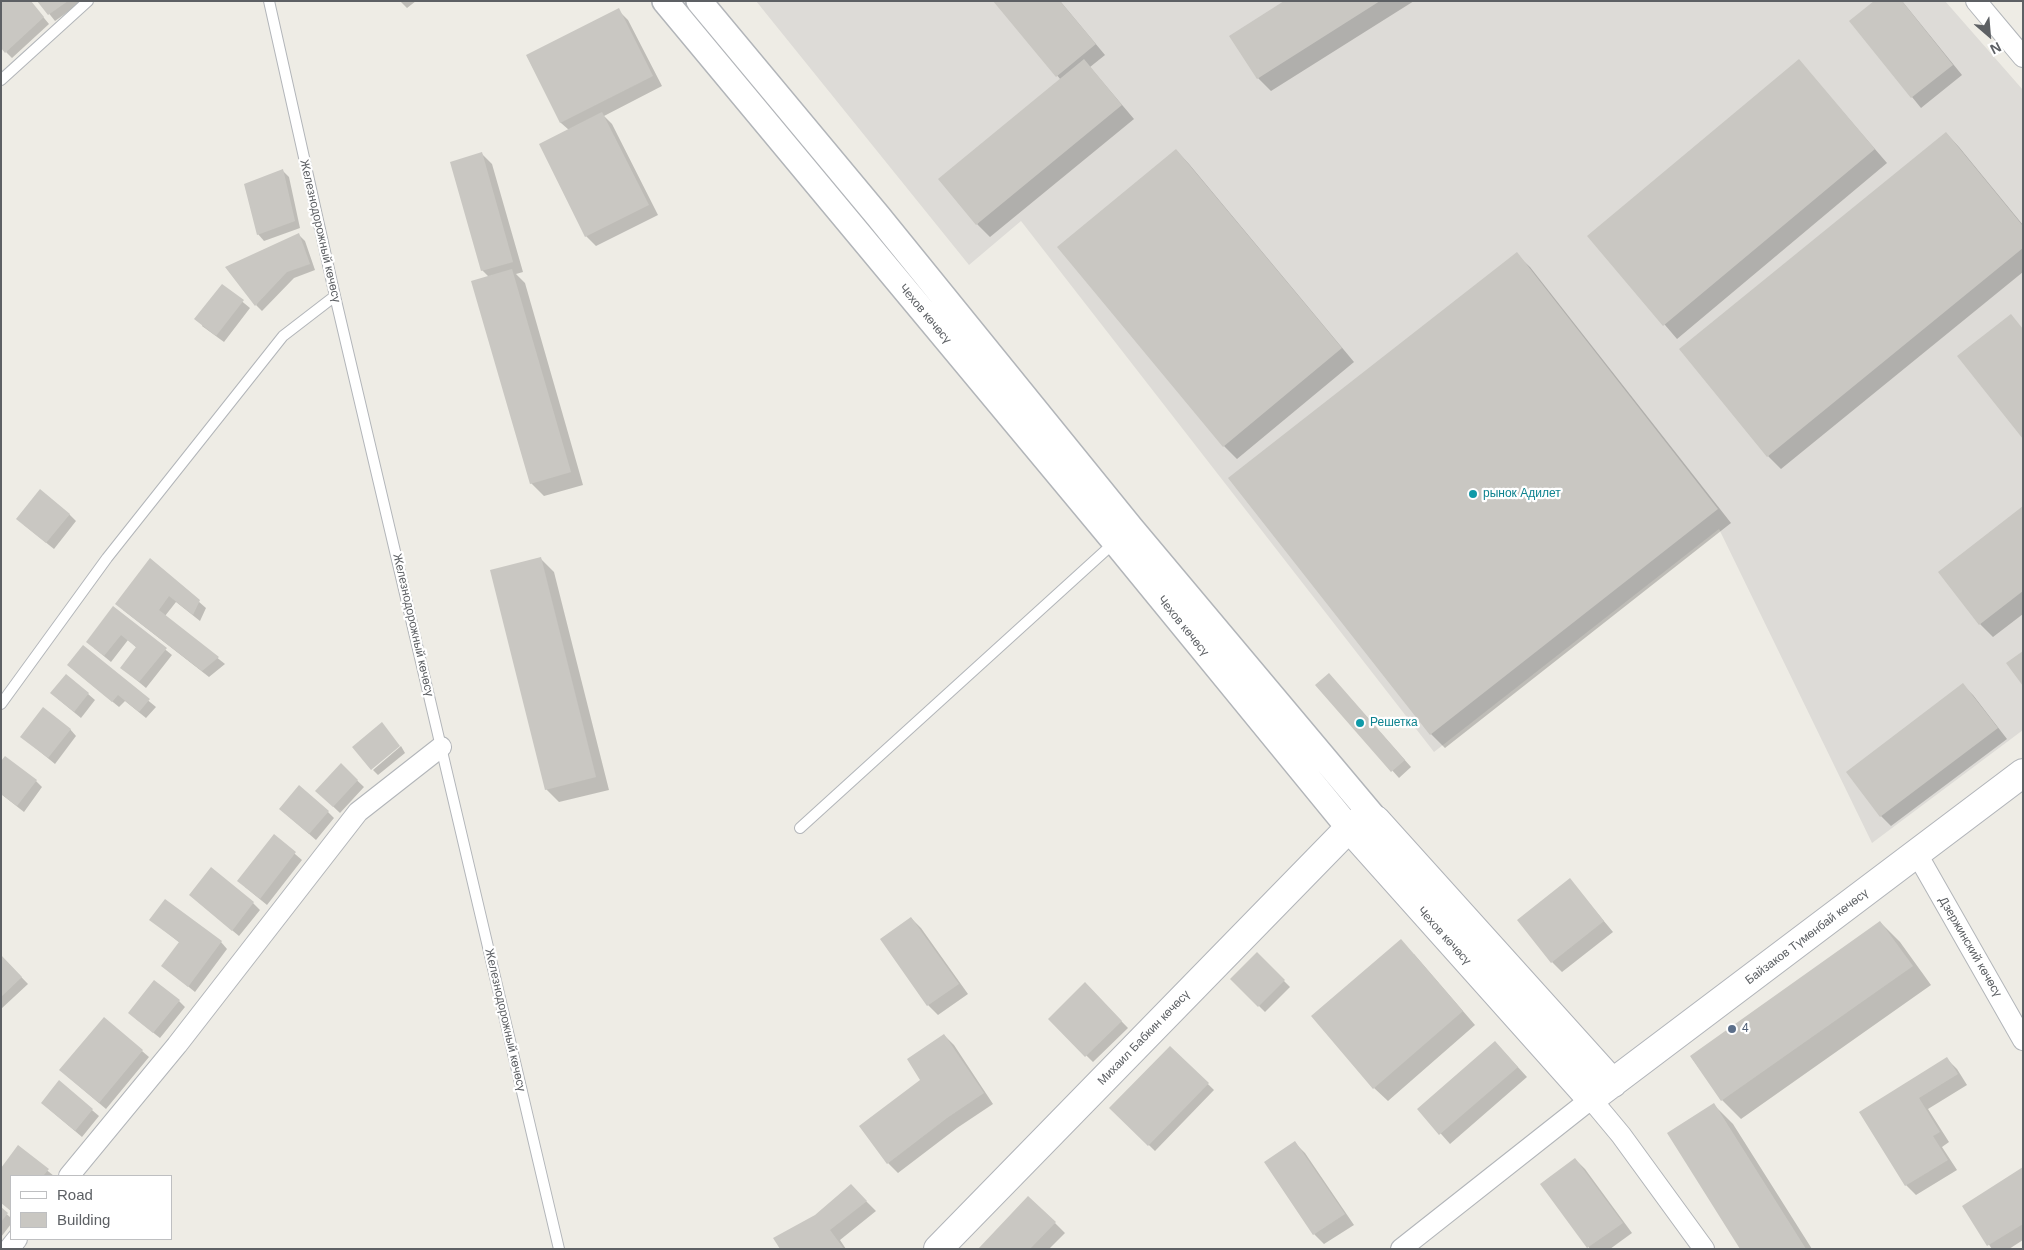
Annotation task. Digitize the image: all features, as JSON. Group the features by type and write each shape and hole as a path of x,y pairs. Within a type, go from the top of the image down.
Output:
{"main road":[{"name":"Байзаков Түмөнбай көчөсү","path":"1591,1099 2023,773"},
{"path":"1349,828 1355,822 1362,819 1376,820 1613,1083"},
{"name":"Чехов көчөсү","path":"1349,828 1591,1099"},
{"name":"Михаил Бабкин көчөсү","path":"938,1249 1349,828"}],"street":[{"name":"Чехов көчөсү","path":"665,1 1123,535 1376,820"},
{"name":"Чехов көчөсү","path":"700,1 878,216 1349,828"},
{"path":"1976,1 2023,57"},
{"path":"70,1175 177,1045 358,812 441,746"},
{"name":"Дзержинский көчөсү","path":"1917,854 2015,1005 2023,1040"},
{"name":"Чехов көчөсү","path":"1591,1099 1621,1135 1697,1244"},
{"path":"1401,1249 1591,1099"}],"lane":[{"path":"1,80 88,1"},
{"name":"Железнодорожный көчөсү","path":"269,1 334,296 559,1249"},
{"path":"1,704 107,558 283,336 334,296"},
{"path":"800,828 1123,535"}],"shaded area":[{"path":"756,1 1945,1 2023,90 2023,730 1872,843 1719,529 1434,752 1021,221 969,265"}],"building":[{"path":"1,1 31,1 44,17 5,53 1,48"},
{"path":"37,1 68,1 48,15"},
{"path":"993,1 1060,1 1096,44 1056,77"},
{"path":"1284,1 1380,1 1257,79 1229,36"},
{"path":"1874,1 1902,1 1953,65 1911,98 1849,21"},
{"path":"619,8 653,76 560,123 526,55"},
{"path":"1084,59 1122,105 976,225 938,179"},
{"path":"1799,59 1875,149 1663,326 1587,236"},
{"path":"602,112 649,205 585,237 539,144"},
{"path":"1946,132 2023,226 2023,248 1767,457 1679,349"},
{"path":"1176,149 1342,348 1223,447 1057,247"},
{"path":"482,152 513,262 481,271 450,162"},
{"path":"283,169 295,221 257,235 244,184"},
{"path":"299,233 310,264 287,272 255,306 225,267"},
{"name":"рынок Адилет","path":"1517,252 1718,509 1430,735 1228,478"},
{"path":"512,269 571,472 530,484 471,281"},
{"path":"222,284 244,300 216,336 194,319"},
{"path":"2011,314 2023,329 2023,439 1957,356"},
{"path":"40,489 70,514 46,543 16,519"},
{"path":"2023,506 2023,591 1979,625 1938,572"},
{"path":"541,557 596,777 545,790 490,570"},
{"path":"150,558 200,600 193,615 169,596 159,610 219,657 202,671 115,604"},
{"path":"113,606 167,648 139,682 120,668 136,647 121,635 104,656 86,642"},
{"path":"83,645 150,699 139,712 118,695 112,702 67,665"},
{"path":"2023,651 2023,686 2006,663"},
{"name":"Решетка","path":"1329,673 1405,760 1391,772 1315,685"},
{"path":"66,674 89,693 74,712 50,693"},
{"path":"1963,683 1998,728 1880,817 1846,772"},
{"path":"43,707 71,729 48,758 20,737"},
{"path":"382,722 400,746 371,770 352,747"},
{"path":"5,756 37,780 17,806 1,794 1,761"},
{"path":"341,763 358,780 333,807 315,791"},
{"path":"299,785 329,811 309,834 279,809"},
{"path":"274,834 296,852 260,899 237,881"},
{"path":"211,867 254,902 232,931 189,895"},
{"path":"1570,878 1604,921 1551,963 1517,920"},
{"path":"165,899 222,941 188,987 161,966 179,942 149,920"},
{"path":"911,917 959,984 927,1006 880,939"},
{"path":"1880,921 1913,966 1721,1101 1690,1056"},
{"path":"1401,939 1463,1011 1373,1089 1311,1016"},
{"path":"1257,952 1285,980 1258,1007 1230,979"},
{"path":"1,955 22,977 1,997"},
{"path":"154,980 180,1000 153,1033 128,1013"},
{"path":"1085,982 1122,1021 1085,1057 1048,1019"},
{"path":"104,1017 143,1050 99,1103 59,1070"},
{"path":"944,1034 984,1093 947,1118 887,1164 859,1126 920,1080 907,1059"},
{"path":"1495,1041 1518,1067 1439,1135 1417,1109"},
{"path":"1170,1046 1209,1083 1148,1146 1109,1108"},
{"path":"1947,1057 1958,1074 1919,1098 1940,1132 1933,1136 1948,1160 1905,1186 1859,1112"},
{"path":"59,1080 93,1109 75,1131 41,1103"},
{"path":"1714,1103 1806,1249 1740,1249 1667,1133"},
{"path":"1295,1141 1345,1214 1313,1235 1264,1162"},
{"path":"18,1145 49,1169 44,1175 10,1175 10,1210 1,1203 1,1168"},
{"path":"1575,1158 1623,1223 1587,1248 1540,1184"},
{"path":"2023,1167 2023,1224 1987,1246 1962,1206"},
{"path":"851,1184 867,1201 830,1230 844,1249 780,1249 773,1238 815,1215"},
{"path":"1028,1196 1056,1222 1030,1249 978,1249"},
{"path":"1,1207 8,1213 1,1222"}],"place":[{"name":"рынок Адилет","path":"1473,494"},
{"name":"Решетка","path":"1360,723"},
{"name":"4","path":"1732,1029"}]}
